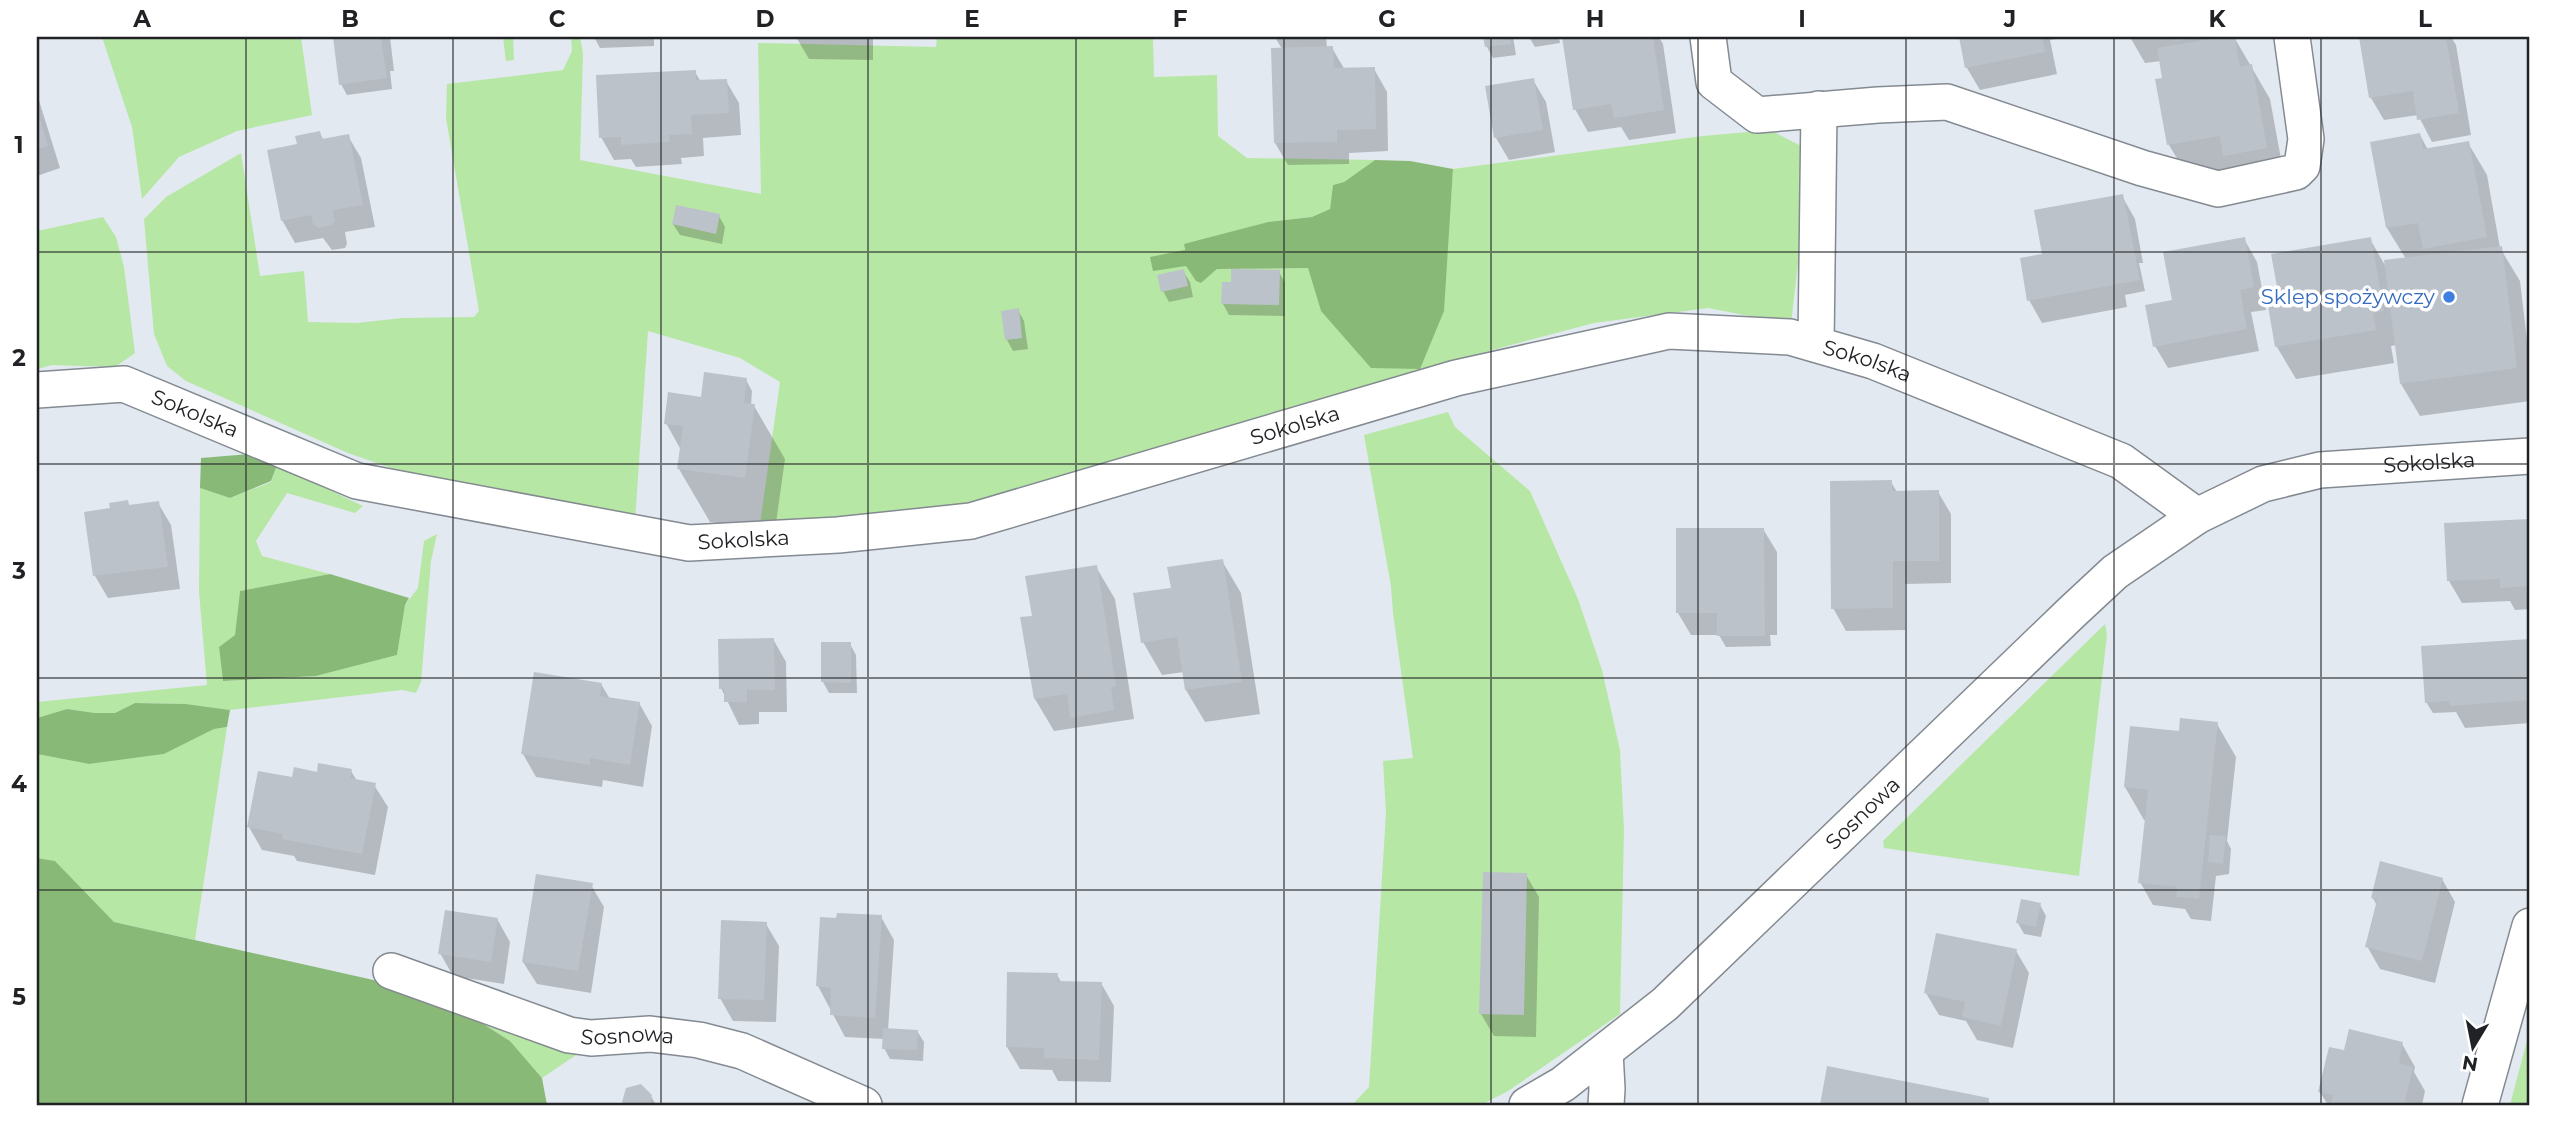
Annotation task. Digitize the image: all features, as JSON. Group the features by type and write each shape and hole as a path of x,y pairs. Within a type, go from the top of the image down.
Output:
{"street":[{"path":"1708,37 1714,82 1757,115 1947,102 2143,169 2218,188 2296,172 2302,166 2306,139 2292,37"},
{"path":"1816,344 1819,109"},
{"name":"Sokolska","path":"37,390 124,384 357,481 689,542 838,535 971,521 1457,378 1669,331 1790,337 1873,361 2121,461 2197,516 2263,484 2320,470 2530,456"},
{"name":"Sosnowa","path":"1527,1105 1563,1084 1665,1004 2097,588 2115,572 2197,516"},
{"path":"2480,1105 2530,926"},
{"name":"Sosnowa","path":"391,971 569,1035 591,1038 650,1034 699,1040 743,1051 864,1105"},
{"path":"1605,1052 1606,1105"}],"green space":[{"path":"102,37 301,37 312,115 237,131 179,157 142,199 132,127"},
{"path":"503,37 513,37 514,60 506,61"},
{"path":"571,37 580,37 583,53 580,160 761,194 758,43 936,47 937,37 1153,37 1154,77 1217,75 1218,136 1247,158 1375,160 1344,182 1333,185 1330,209 1312,217 1268,222 1184,245 1186,266 1201,283 1217,269 1308,268 1321,311 1451,200 1453,169 1703,136 1770,130 1801,146 1810,160 1791,324 1708,308 1594,323 1421,369 1429,382 953,512 759,531 780,382 740,358 648,331 635,521 429,481 348,453 186,381 167,366 154,334 144,219 166,197 241,153 260,276 304,271 308,322 357,323 402,318 474,317 479,311 446,118 447,84 563,70 572,51"},
{"path":"1375,160 1410,161 1453,169 1444,311 1420,369 1371,368 1321,311 1308,268 1217,269 1201,283 1196,281 1186,266 1153,271 1150,257 1185,250 1184,244 1268,222 1312,217 1330,209 1333,185 1344,182"},
{"path":"103,217 116,237 124,267 135,353 115,367 52,365 37,369 37,231"},
{"path":"1448,412 1455,427 1530,491 1578,599 1602,670 1620,750 1624,830 1620,1014 1508,1091 1481,1105 1352,1105 1369,1087 1386,813 1383,761 1413,758 1391,586 1364,435"},
{"path":"262,453 277,465 271,481 230,498 200,488 201,458"},
{"path":"277,465 363,506 355,513 287,493 256,541 262,556 330,574 240,591 235,635 219,647 223,681 316,676 397,655 405,605 418,588 424,541 437,534 431,561 421,682 416,693 402,690 230,710 186,704 135,703 115,713 67,709 37,718 37,702 207,685 199,592 200,488 230,498 271,482"},
{"path":"330,574 409,598 405,605 397,655 316,676 223,681 219,647 235,635 240,591"},
{"path":"2105,624 2107,635 2079,876 1884,848 1883,841"},
{"path":"135,703 186,704 230,710 227,727 214,729 164,754 89,764 37,754 37,718 67,709 115,713"},
{"path":"227,727 195,940 114,922 55,861 37,858 37,754 89,764 164,754 214,729"},
{"path":"37,858 55,861 114,922 436,994 510,1041 542,1078 547,1105 37,1105"},
{"path":"436,994 582,1051 542,1078 510,1041"},
{"path":"2530,1029 2530,1105 2510,1105"}],"building":[{"path":"333,37 381,37 387,78 339,85"},
{"path":"1483,37 1510,37 1511,44 1485,47"},
{"path":"1562,37 1653,37 1664,110 1614,118 1611,104 1573,110"},
{"path":"1959,37 2042,37 2045,52 1965,68"},
{"path":"2174,37 2194,37 2194,38 2175,41"},
{"path":"2235,37 2240,67 2252,64 2267,148 2223,156 2220,136 2167,145 2155,79 2162,78 2157,48"},
{"path":"2359,37 2446,37 2459,113 2417,120 2413,91 2369,98"},
{"path":"1333,46 1334,68 1375,67 1376,129 1337,130 1337,142 1274,143 1271,48"},
{"path":"696,70 696,80 727,79 729,113 691,115 692,134 669,135 670,142 621,145 621,137 599,138 596,75"},
{"path":"1534,78 1543,130 1494,138 1485,86"},
{"path":"37,110 48,146 37,149"},
{"path":"320,131 322,139 349,134 363,205 333,210 335,221 332,225 318,228 313,224 311,215 281,221 267,150 297,144 295,136"},
{"path":"2420,133 2423,149 2469,141 2487,237 2423,249 2418,223 2386,228 2370,142"},
{"path":"2123,194 2140,280 2027,301 2020,258 2042,254 2034,210"},
{"path":"676,205 720,214 716,234 672,224"},
{"path":"2245,237 2254,287 2240,290 2247,329 2153,347 2145,305 2172,300 2163,252"},
{"path":"2371,237 2384,311 2373,313 2376,330 2275,347 2268,306 2280,303 2271,254"},
{"path":"2502,246 2517,368 2400,384 2384,260"},
{"path":"1184,269 1188,286 1161,292 1157,275"},
{"path":"1231,269 1280,270 1279,305 1221,304 1222,282 1231,282"},
{"path":"1019,308 1022,338 1005,340 1001,311"},
{"path":"704,372 747,378 744,403 755,404 745,478 677,469 683,426 664,424 668,392 701,397"},
{"path":"1892,480 1892,491 1939,490 1939,561 1893,561 1893,608 1831,609 1830,481"},
{"path":"128,500 129,505 159,501 168,567 93,576 84,512 110,508 109,503"},
{"path":"2530,519 2530,586 2500,588 2500,579 2447,581 2444,523"},
{"path":"1676,528 1764,528 1765,636 1717,636 1717,613 1676,613"},
{"path":"1223,559 1242,682 1185,690 1177,637 1141,643 1133,593 1171,588 1167,567"},
{"path":"1097,565 1116,686 1111,687 1114,710 1070,718 1067,694 1034,699 1020,617 1032,616 1025,576"},
{"path":"774,638 775,690 747,690 747,702 724,702 724,689 719,689 718,639"},
{"path":"2530,639 2530,700 2450,706 2449,701 2425,703 2421,646"},
{"path":"821,642 851,642 851,683 821,682"},
{"path":"534,672 602,683 600,696 640,702 630,765 590,758 590,765 521,754"},
{"path":"2180,718 2218,722 2199,899 2176,897 2177,887 2138,883 2148,790 2124,787 2130,726 2179,731"},
{"path":"318,763 352,769 350,778 376,783 362,854 282,839 283,834 247,827 258,771 292,777 294,767 317,772"},
{"path":"2210,835 2226,836 2223,864 2208,862"},
{"path":"2380,861 2443,878 2422,961 2365,947 2377,900 2371,898"},
{"path":"1483,872 1527,873 1524,1015 1479,1014"},
{"path":"536,874 593,883 578,971 522,962"},
{"path":"2021,899 2041,903 2036,927 2016,923"},
{"path":"445,910 498,918 491,962 438,954"},
{"path":"837,913 882,915 875,1018 830,1015 831,988 816,986 820,917 836,918"},
{"path":"721,920 767,922 764,1000 718,999"},
{"path":"1936,933 2017,949 2001,1026 1962,1017 1965,1002 1924,993"},
{"path":"1007,972 1058,973 1057,981 1102,982 1099,1060 1044,1058 1044,1048 1006,1047"},
{"path":"883,1028 918,1030 917,1050 882,1049"},
{"path":"2349,1029 2403,1042 2399,1063 2413,1067 2404,1105 2330,1105 2333,1095 2318,1092 2329,1047 2344,1050"},
{"path":"1827,1066 1989,1098 1988,1105 1820,1105"},
{"path":"641,1084 652,1095 649,1105 625,1105 622,1102 626,1088"}],"place":[{"name":"Sklep spożywczy","path":"2449,297"}]}
